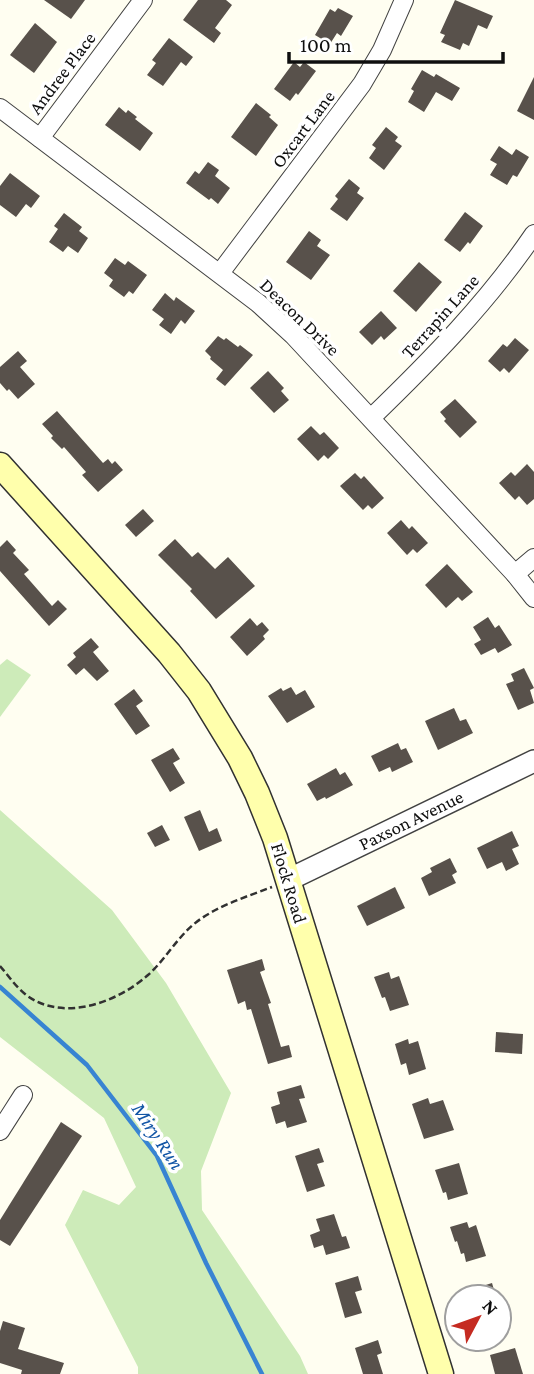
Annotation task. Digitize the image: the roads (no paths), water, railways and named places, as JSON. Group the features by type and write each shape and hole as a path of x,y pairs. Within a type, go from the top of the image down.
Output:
{"main road":[{"name":"Flock Road","path":"0,465 169,653 199,691 240,758 257,793 288,880 441,1374"}],"street":[{"name":"Andree Place","path":"40,138 143,0"},
{"name":"Oxcart Lane","path":"220,273 362,84 382,50 404,0"},
{"name":"Deacon Drive","path":"0,108 220,273 293,335 515,573 534,598"},
{"name":"Terrapin Lane","path":"370,418 437,354 479,308 534,234"},
{"path":"515,573 534,558"},
{"name":"Paxson Avenue","path":"288,880 534,761"},
{"path":"0,1131 23,1094"}],"waterway":[{"name":"Miry Run","path":"0,987 87,1065 157,1156 206,1263 262,1374"}]}
